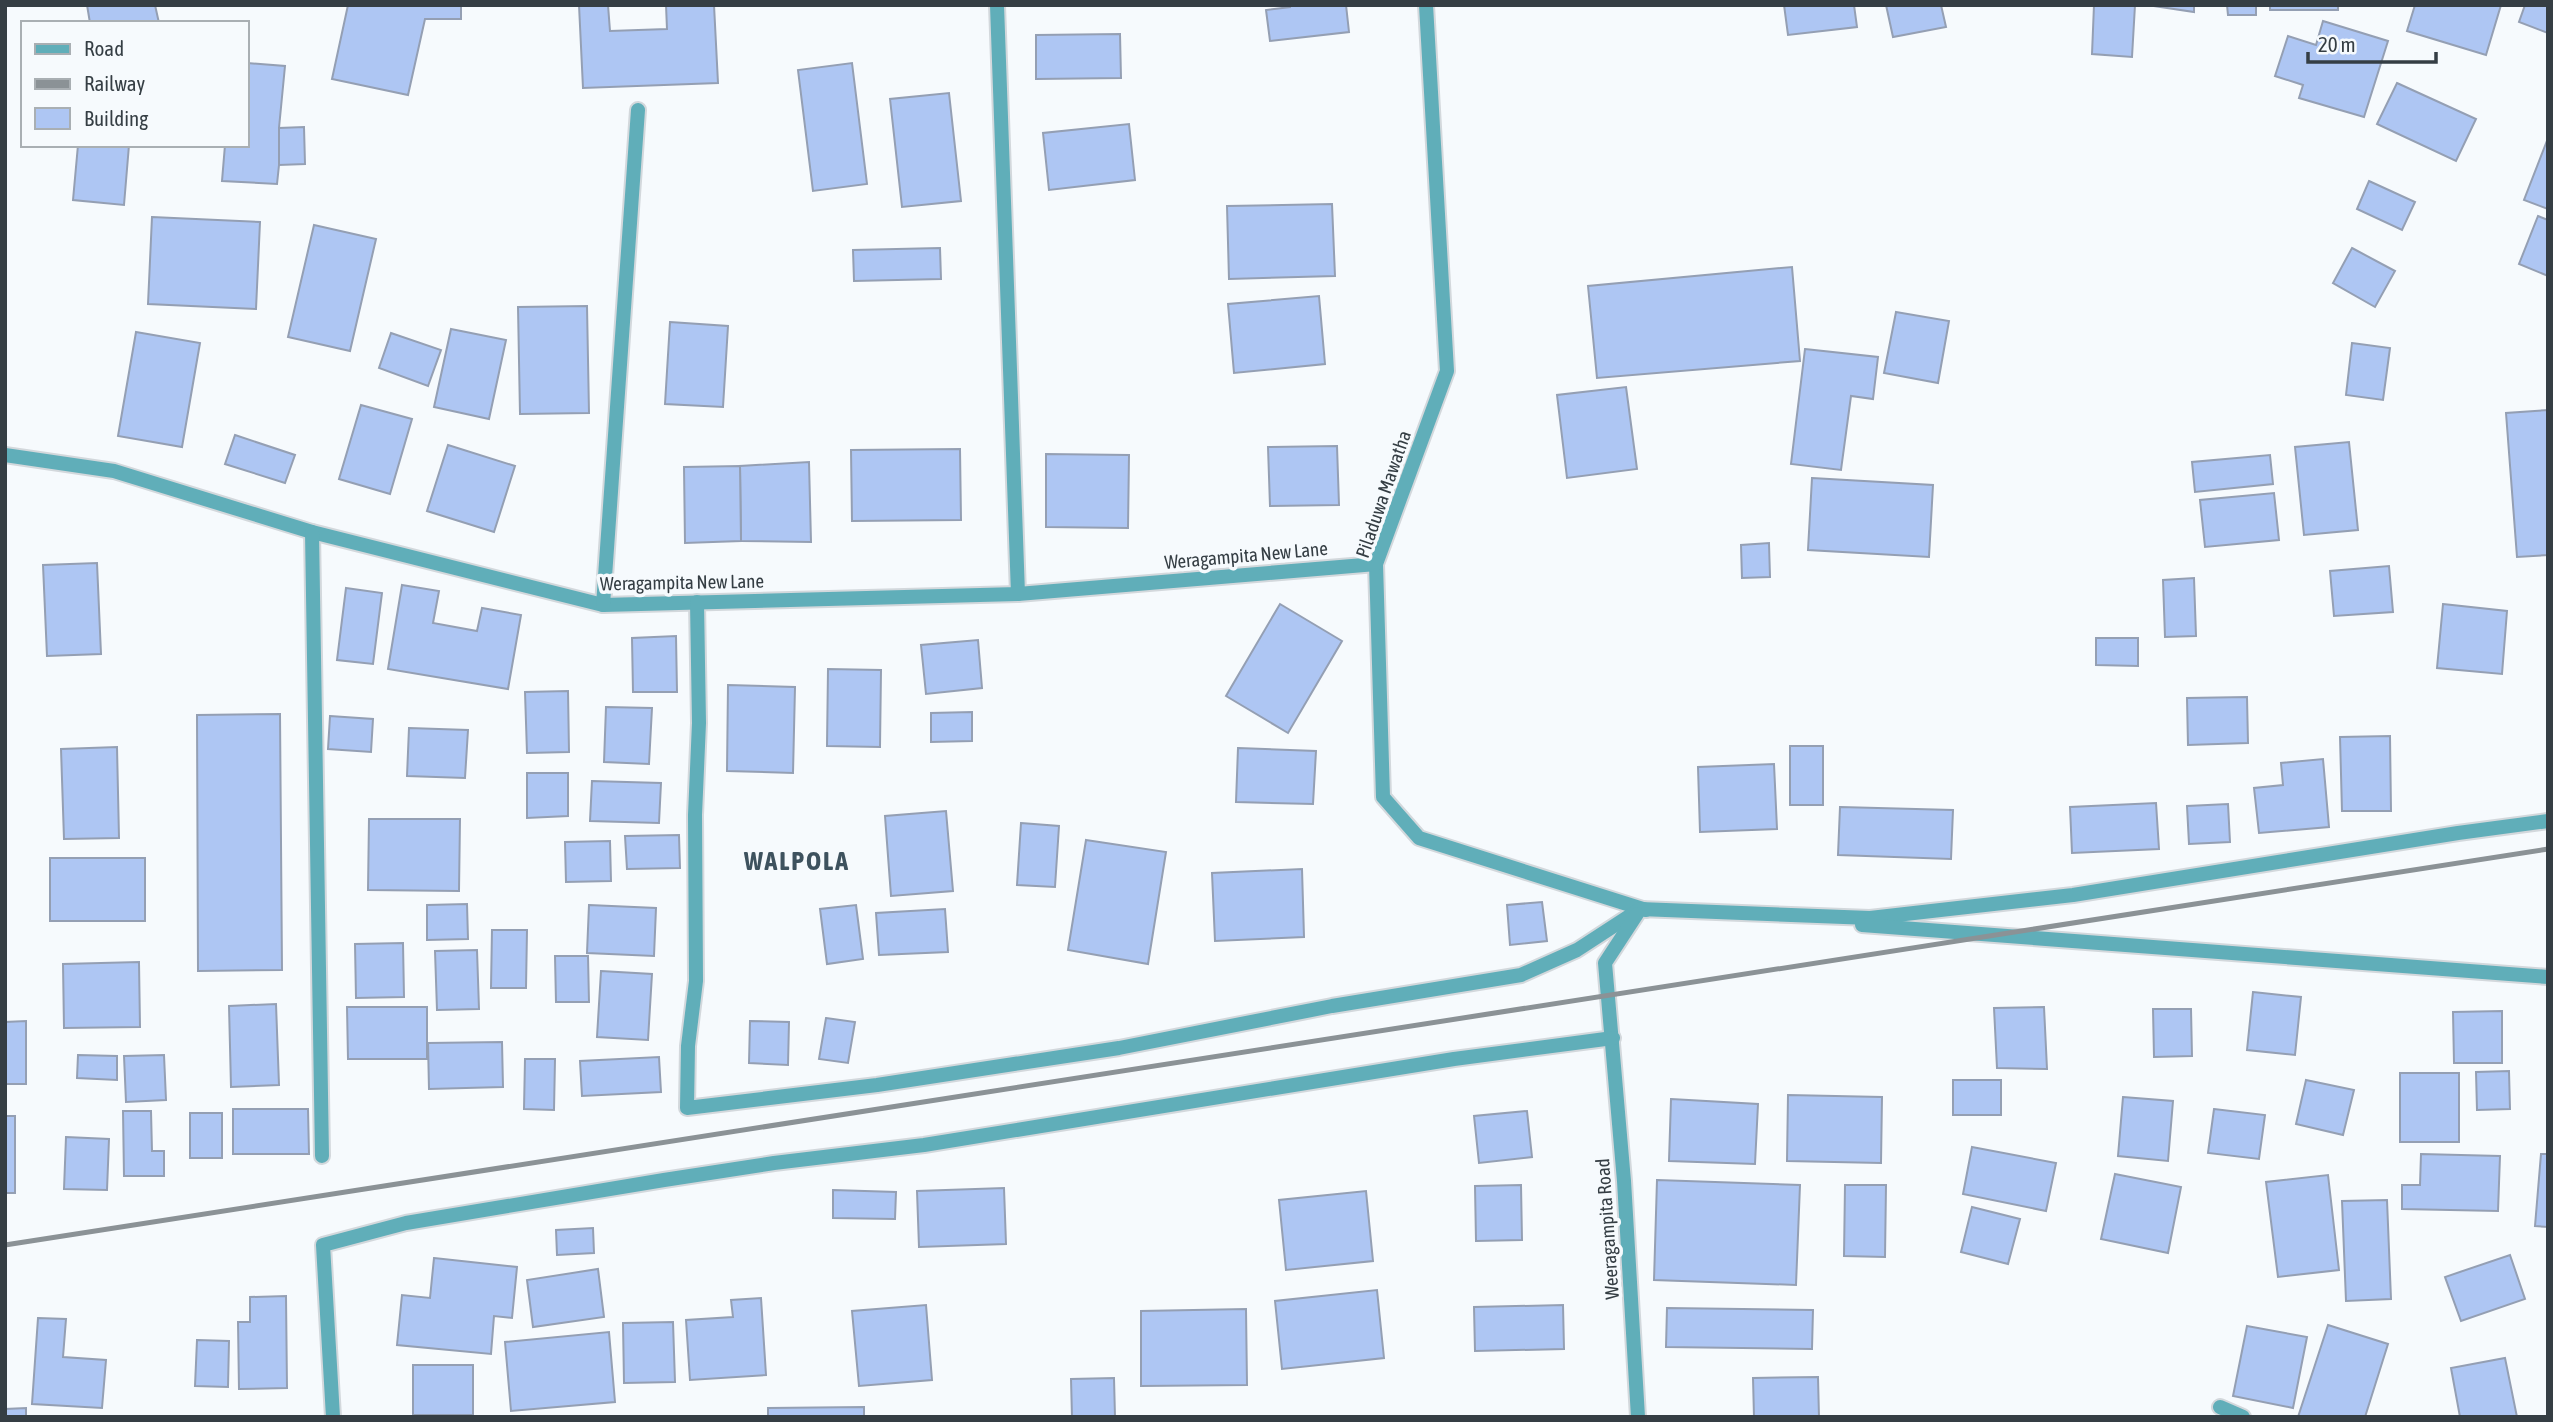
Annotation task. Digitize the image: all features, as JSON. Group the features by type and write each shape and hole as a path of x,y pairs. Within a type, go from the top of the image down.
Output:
{"street":[{"path":"997,5 1018,594"},
{"name":"Piladuwa Mawatha","path":"1426,5 1447,372 1376,564 1383,797 1419,838 1640,909"},
{"path":"603,605 638,110"},
{"name":"Weragampita New Lane","path":"5,454 114,471 313,532 603,605 1018,594 1376,564"},
{"path":"313,532 322,1156"},
{"path":"697,602 699,723 695,815 696,981 688,1046 687,1108 877,1085 1119,1048 1332,1006 1521,975 1577,950 1640,909 1870,918 2073,895 2548,821"},
{"path":"1640,909 2548,977"},
{"name":"Weeragampita Road","path":"1638,1417 1613,1038 1605,963 1640,909"},
{"path":"333,1417 323,1245 405,1223 688,1176 924,1145 1454,1059 1613,1038"},
{"path":"2220,1407 2243,1417"}],"building":[{"path":"87,5 155,5 159,21 90,21"},
{"path":"348,5 461,5 461,19 425,19 408,95 332,79"},
{"path":"579,5 608,5 610,31 667,29 666,5 714,5 718,83 583,88"},
{"path":"1290,5 1346,5 1349,32 1270,41 1266,10"},
{"path":"1784,5 1854,5 1857,27 1788,35"},
{"path":"1886,5 1941,5 1946,27 1893,37"},
{"path":"2094,5 2135,5 2132,57 2092,54"},
{"path":"2147,5 2194,5 2194,12"},
{"path":"2227,5 2256,5 2256,15 2228,15"},
{"path":"2270,5 2338,5 2338,10 2270,10"},
{"path":"2415,5 2501,5 2486,55 2407,31"},
{"path":"2525,5 2548,5 2548,33 2519,22"},
{"path":"2323,21 2388,41 2364,117 2299,98 2303,85 2275,76 2288,36 2316,45"},
{"path":"1120,34 1121,78 1036,79 1036,35"},
{"path":"248,63 285,66 277,184 222,181 225,147 248,147"},
{"path":"852,63 867,184 813,191 798,70"},
{"path":"2397,83 2476,119 2456,161 2377,124"},
{"path":"949,93 961,201 902,207 890,99"},
{"path":"1129,124 1135,180 1049,190 1043,133"},
{"path":"304,127 305,164 279,165 279,128"},
{"path":"2548,138 2548,209 2524,200"},
{"path":"78,147 129,147 124,205 73,200"},
{"path":"2369,181 2415,202 2402,230 2357,209"},
{"path":"1332,204 1335,276 1229,279 1227,206"},
{"path":"2538,216 2548,220 2548,276 2519,264"},
{"path":"152,217 260,222 256,309 148,304"},
{"path":"314,225 376,239 350,351 288,337"},
{"path":"940,248 941,279 854,281 853,250"},
{"path":"2352,248 2395,271 2375,307 2333,283"},
{"path":"1792,267 1800,361 1597,378 1588,286"},
{"path":"1319,296 1325,364 1234,373 1228,304"},
{"path":"587,306 589,413 520,414 518,307"},
{"path":"1896,312 1949,321 1938,383 1884,373"},
{"path":"670,322 728,326 723,407 665,404"},
{"path":"451,329 506,340 489,419 434,407"},
{"path":"136,332 200,343 182,447 118,436"},
{"path":"391,333 441,350 428,386 379,368"},
{"path":"2352,343 2390,348 2383,400 2346,395"},
{"path":"1805,349 1878,357 1873,399 1851,396 1841,470 1791,464"},
{"path":"1626,387 1637,469 1567,478 1557,395"},
{"path":"361,405 412,419 390,494 339,479"},
{"path":"2548,410 2548,555 2517,557 2506,413"},
{"path":"235,435 295,455 285,483 225,464"},
{"path":"2349,442 2358,530 2304,535 2295,447"},
{"path":"448,445 515,466 494,532 427,511"},
{"path":"1337,446 1339,505 1270,506 1268,447"},
{"path":"960,449 961,520 852,521 851,450"},
{"path":"1046,454 1129,455 1128,528 1046,527"},
{"path":"2270,455 2273,484 2195,492 2192,462"},
{"path":"809,462 811,542 741,541 740,466"},
{"path":"740,466 741,541 685,543 684,467"},
{"path":"1812,478 1933,485 1929,557 1808,550"},
{"path":"2274,493 2279,540 2205,547 2200,500"},
{"path":"1769,543 1770,577 1742,578 1741,545"},
{"path":"97,563 101,654 47,656 43,565"},
{"path":"2389,566 2393,612 2334,616 2330,571"},
{"path":"2194,578 2196,636 2165,637 2163,580"},
{"path":"402,585 439,591 433,623 477,631 482,608 521,615 508,689 388,669"},
{"path":"346,588 382,593 373,664 337,660"},
{"path":"1280,604 1342,641 1288,733 1226,696"},
{"path":"2443,604 2507,611 2502,674 2437,668"},
{"path":"676,636 677,692 633,692 632,638"},
{"path":"2096,638 2138,638 2138,666 2096,665"},
{"path":"978,640 982,688 926,694 921,645"},
{"path":"828,669 881,670 880,747 827,746"},
{"path":"728,685 795,687 793,773 727,771"},
{"path":"568,691 569,752 527,753 525,692"},
{"path":"2247,697 2248,743 2188,745 2187,698"},
{"path":"606,707 652,708 649,764 604,762"},
{"path":"972,712 972,741 931,742 931,713"},
{"path":"280,714 282,970 198,971 197,715"},
{"path":"330,716 373,719 371,752 328,749"},
{"path":"409,728 468,730 465,778 407,776"},
{"path":"2390,736 2391,811 2342,811 2340,737"},
{"path":"1790,746 1823,746 1823,805 1790,805"},
{"path":"117,747 119,838 64,839 61,749"},
{"path":"1238,748 1316,751 1313,804 1236,802"},
{"path":"2323,759 2329,827 2259,833 2254,788 2283,785 2281,763"},
{"path":"1774,764 1777,829 1700,832 1698,767"},
{"path":"527,773 568,773 568,816 527,818"},
{"path":"592,781 661,783 659,823 590,821"},
{"path":"2156,803 2159,849 2072,853 2070,807"},
{"path":"2228,804 2230,842 2189,844 2187,806"},
{"path":"1840,807 1953,810 1951,859 1838,855"},
{"path":"946,811 953,891 891,896 885,816"},
{"path":"369,819 460,819 459,891 368,890"},
{"path":"1021,823 1059,826 1055,887 1017,885"},
{"path":"679,835 680,868 627,869 625,836"},
{"path":"1086,840 1166,852 1148,964 1068,950"},
{"path":"610,841 611,881 566,882 565,842"},
{"path":"50,858 145,858 145,921 50,921"},
{"path":"1302,869 1304,937 1215,941 1212,873"},
{"path":"1542,902 1547,941 1510,945 1507,905"},
{"path":"467,904 468,939 427,940 427,905"},
{"path":"589,905 656,908 654,956 587,953"},
{"path":"856,905 863,959 827,964 820,909"},
{"path":"945,909 948,952 879,955 876,913"},
{"path":"492,930 527,930 526,988 491,988"},
{"path":"403,943 404,997 356,998 355,944"},
{"path":"477,950 479,1009 437,1010 435,951"},
{"path":"555,956 588,956 589,1002 556,1002"},
{"path":"139,962 140,1027 64,1028 63,964"},
{"path":"601,971 652,974 648,1040 597,1037"},
{"path":"2253,992 2301,997 2295,1055 2247,1050"},
{"path":"276,1004 279,1085 231,1087 229,1006"},
{"path":"347,1007 427,1007 427,1059 348,1059"},
{"path":"2044,1007 2047,1069 1997,1068 1994,1008"},
{"path":"2153,1009 2191,1009 2192,1056 2154,1057"},
{"path":"2502,1011 2502,1063 2454,1063 2453,1012"},
{"path":"826,1018 855,1022 848,1063 819,1059"},
{"path":"26,1021 26,1084 5,1084 5,1022"},
{"path":"750,1021 789,1022 788,1065 749,1063"},
{"path":"502,1042 503,1087 429,1089 428,1043"},
{"path":"78,1055 117,1056 117,1080 77,1078"},
{"path":"164,1055 166,1100 126,1102 124,1056"},
{"path":"659,1057 661,1092 582,1096 580,1061"},
{"path":"525,1059 555,1059 554,1110 524,1109"},
{"path":"2509,1071 2510,1109 2477,1110 2476,1072"},
{"path":"2400,1073 2459,1073 2459,1142 2400,1142"},
{"path":"1953,1080 2001,1080 2001,1115 1953,1115"},
{"path":"2306,1080 2354,1090 2343,1135 2296,1124"},
{"path":"1788,1095 1882,1097 1881,1163 1787,1161"},
{"path":"2123,1097 2173,1101 2168,1161 2118,1156"},
{"path":"1671,1099 1758,1104 1755,1164 1669,1161"},
{"path":"233,1109 308,1109 309,1154 233,1154"},
{"path":"2214,1109 2265,1115 2259,1159 2208,1153"},
{"path":"123,1111 151,1111 152,1151 164,1151 164,1176 124,1176"},
{"path":"1527,1111 1532,1157 1479,1163 1474,1116"},
{"path":"190,1113 222,1113 222,1158 190,1158"},
{"path":"5,1116 15,1116 15,1193 5,1193"},
{"path":"66,1137 109,1139 107,1190 64,1189"},
{"path":"1972,1147 2056,1163 2046,1211 1963,1194"},
{"path":"2421,1154 2500,1156 2498,1211 2402,1209 2402,1185 2420,1185"},
{"path":"2541,1154 2548,1154 2548,1227 2535,1226"},
{"path":"2115,1174 2181,1187 2168,1253 2101,1239"},
{"path":"2328,1175 2339,1270 2278,1277 2266,1182"},
{"path":"1657,1180 1800,1185 1796,1285 1654,1280"},
{"path":"1521,1185 1522,1240 1476,1241 1475,1186"},
{"path":"1845,1185 1886,1185 1885,1257 1844,1256"},
{"path":"1004,1188 1006,1244 919,1247 917,1191"},
{"path":"833,1190 896,1192 895,1219 833,1218"},
{"path":"1366,1191 1373,1261 1286,1270 1279,1200"},
{"path":"2387,1200 2391,1299 2346,1301 2342,1201"},
{"path":"1972,1207 2020,1219 2008,1264 1961,1252"},
{"path":"593,1228 594,1253 557,1255 556,1230"},
{"path":"2510,1255 2525,1299 2461,1321 2445,1277"},
{"path":"434,1258 517,1267 512,1318 494,1316 491,1354 397,1345 402,1295 430,1298"},
{"path":"598,1269 604,1317 533,1327 527,1280"},
{"path":"1377,1290 1384,1358 1282,1369 1275,1301"},
{"path":"286,1296 287,1388 239,1389 238,1322 250,1322 250,1297"},
{"path":"761,1298 766,1375 690,1380 686,1320 733,1317 731,1300"},
{"path":"926,1305 932,1380 859,1386 852,1311"},
{"path":"1563,1305 1564,1349 1475,1351 1474,1307"},
{"path":"1667,1308 1813,1310 1812,1349 1666,1347"},
{"path":"1246,1309 1247,1385 1141,1386 1141,1311"},
{"path":"38,1318 66,1319 63,1357 106,1360 102,1408 32,1404"},
{"path":"673,1322 675,1382 624,1383 623,1323"},
{"path":"2328,1325 2388,1344 2365,1417 2298,1417"},
{"path":"2247,1326 2307,1337 2293,1408 2233,1396"},
{"path":"609,1332 615,1402 511,1411 505,1342"},
{"path":"197,1340 229,1341 228,1387 195,1386"},
{"path":"2505,1358 2517,1417 2460,1417 2451,1368"},
{"path":"413,1365 473,1365 473,1415 413,1415"},
{"path":"1818,1377 1819,1417 1754,1417 1753,1378"},
{"path":"1114,1378 1115,1417 1072,1417 1071,1379"},
{"path":"864,1407 864,1417 768,1417 768,1408"},
{"path":"26,1408 26,1417 5,1417 5,1409"}],"railway":[{"path":"5,1245 2548,849"}],"district":[{"name":"WALPOLA","path":"797,861"}]}
